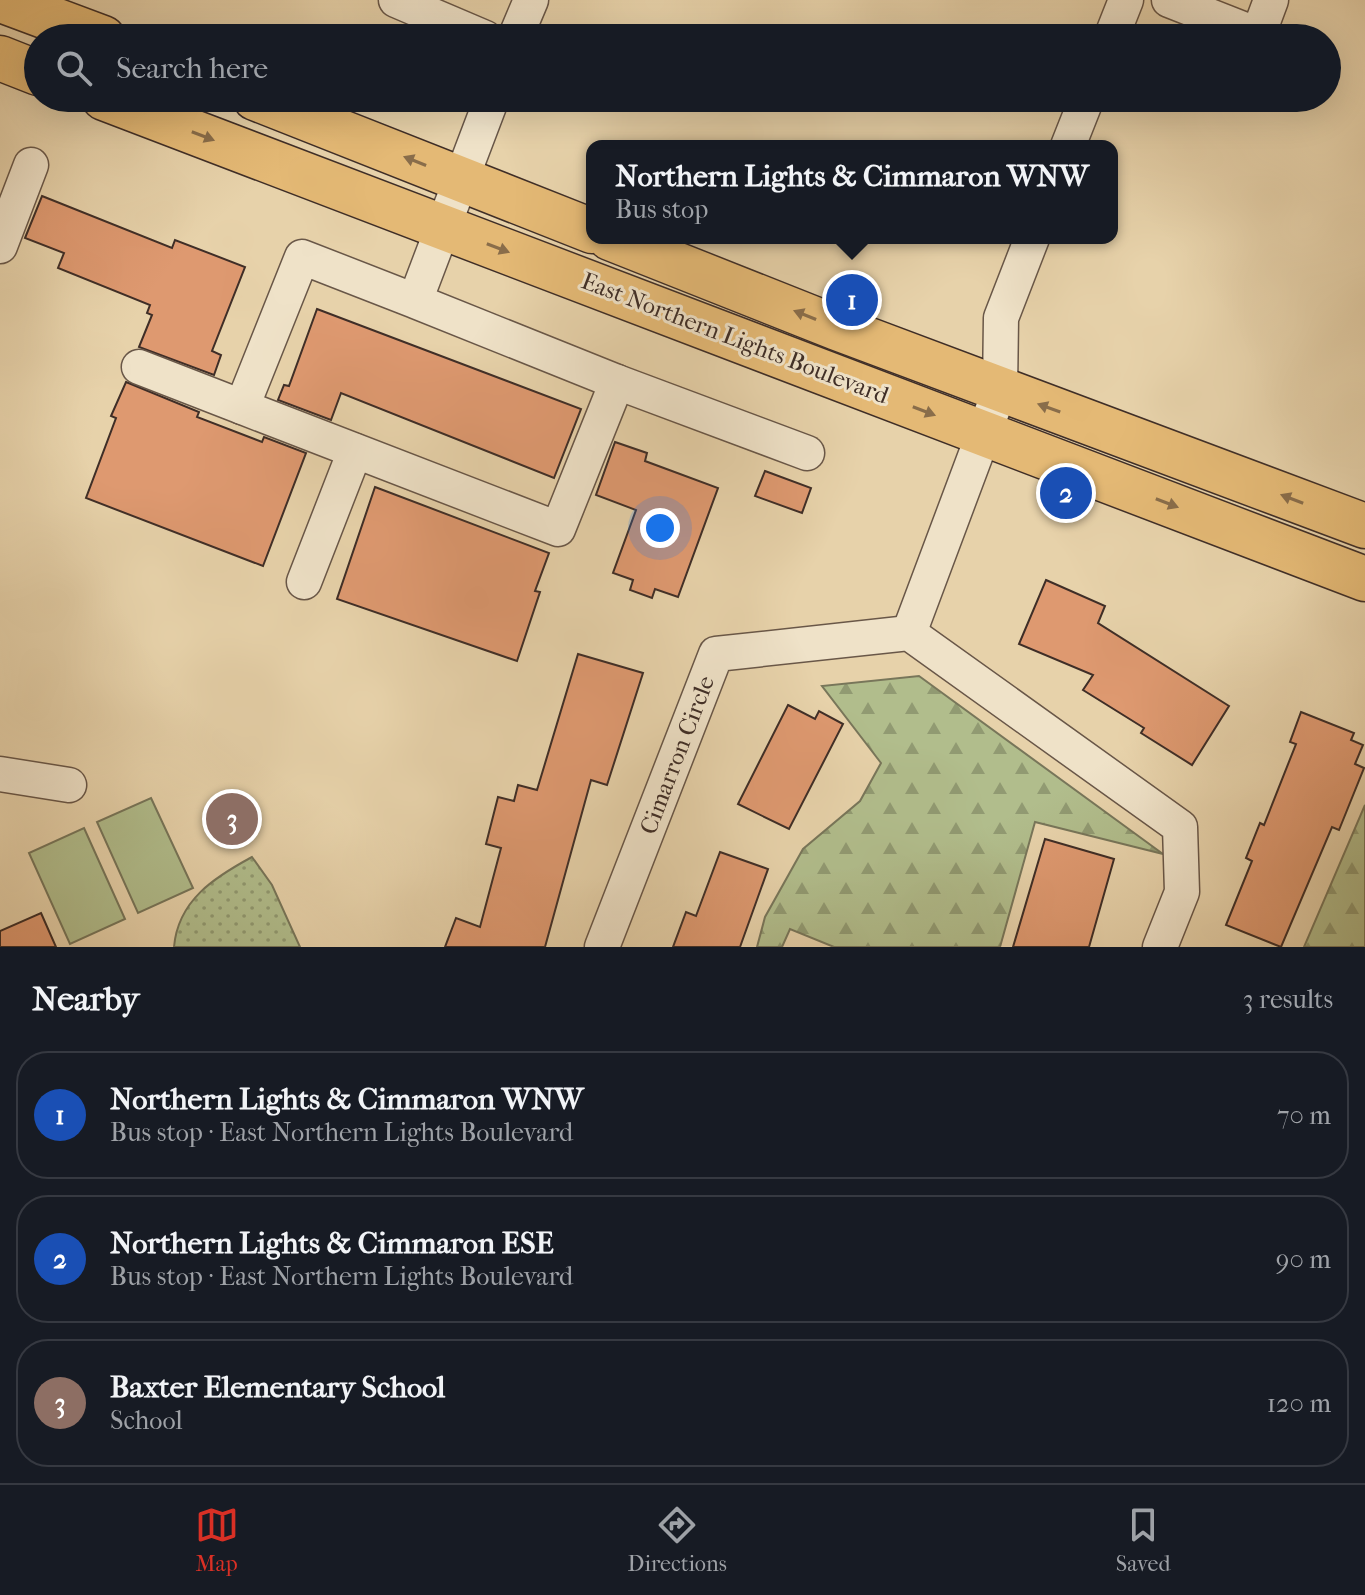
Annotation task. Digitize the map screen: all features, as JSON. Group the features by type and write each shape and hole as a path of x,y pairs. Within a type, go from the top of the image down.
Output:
{"main road":[{"path":"1,0 65,24"},
{"path":"0,58 24,67"},
{"name":"East Northern Lights Boulevard","path":"141,112 1365,579"},
{"name":"East Northern Lights Boulevard","path":"291,112 586,229"},
{"name":"East Northern Lights Boulevard","path":"625,244 1000,390 1365,526"}],"street":[{"path":"396,0 452,24"},
{"path":"521,24 531,0"},
{"path":"1117,24 1126,0"},
{"path":"1169,0 1230,24"},
{"path":"1262,24 1271,0"},
{"path":"415,301 487,112"},
{"path":"1070,140 1081,112"},
{"path":"0,246 31,165"},
{"path":"1030,244 1001,318 1000,390 909,633 1180,827 1182,892 1160,947"},
{"path":"242,407 302,257 617,382 807,453"},
{"path":"139,367 558,529 617,382"},
{"path":"304,582 355,451"},
{"name":"Cimarron Circle","path":"602,947 716,654 909,633"},
{"path":"0,774 69,785"}],"green space":[{"path":"919,676 1163,854 1035,822 1000,947 834,947 790,929 782,947 757,947 765,917 803,849 860,801 881,763 822,686"},
{"path":"151,798 193,888 138,913 97,822"},
{"path":"1365,805 1365,947 1304,947"},
{"path":"84,828 125,919 70,944 29,853"},
{"path":"252,857 272,885 300,947 174,947 177,930 191,903 212,882"}],"building":[{"path":"42,196 172,248 175,240 245,267 212,351 221,355 214,375 139,347 152,315 147,313 150,305 58,268 64,253 25,238"},
{"path":"317,309 581,409 554,478 341,393 331,420 278,400 284,385 289,386"},
{"path":"126,382 199,412 197,417 262,442 264,437 306,453 263,566 86,498 116,418 111,416"},
{"path":"615,442 647,453 645,461 718,488 678,597 655,589 652,598 630,590 633,580 613,573 636,510 596,495"},
{"path":"765,471 811,488 802,513 755,496"},
{"path":"375,487 549,553 535,591 540,592 517,661 337,599"},
{"path":"1046,580 1105,606 1098,623 1229,706 1192,765 1141,733 1144,728 1083,690 1093,675 1019,644"},
{"path":"578,654 643,673 607,785 591,780 545,947 445,947 456,918 480,927 501,848 486,844 498,797 514,801 518,785 537,790"},
{"path":"788,705 815,719 819,711 843,724 789,829 738,804"},
{"path":"1301,712 1354,733 1351,740 1363,745 1355,764 1364,768 1339,830 1332,827 1281,947 1226,925 1252,861 1246,858 1260,823 1264,825 1296,744 1290,742"},
{"path":"1045,839 1114,859 1089,947 1013,947"},
{"path":"720,852 768,869 740,947 673,947 686,912 696,916"},
{"path":"41,913 56,947 0,947 0,931"}],"place":[{"name":"Northern Lights & Cimmaron WNW","path":"852,300"},
{"name":"Northern Lights & Cimmaron ESE","path":"1066,493"},
{"name":"Baxter Elementary School","path":"232,819"}]}
